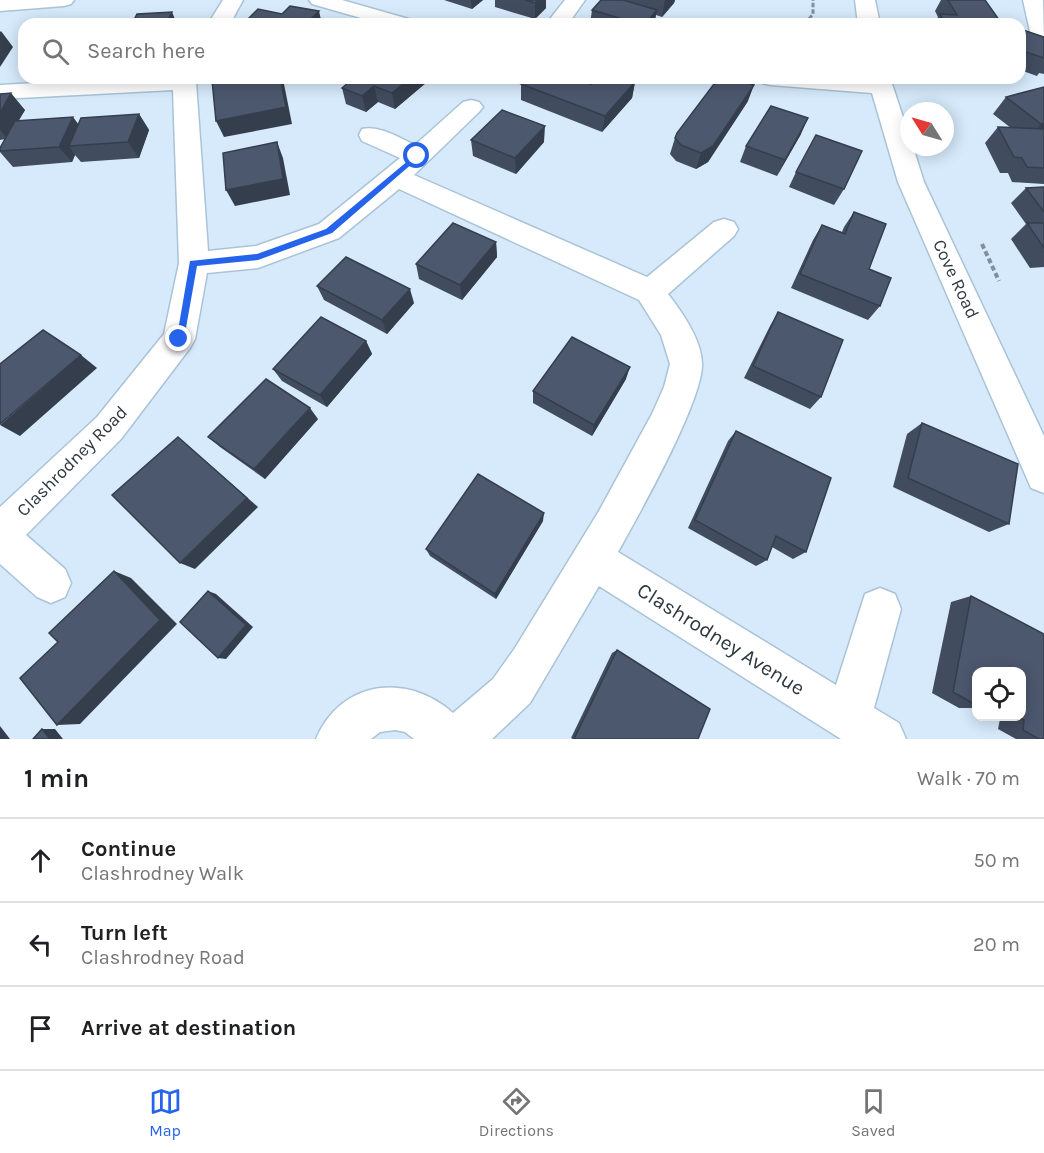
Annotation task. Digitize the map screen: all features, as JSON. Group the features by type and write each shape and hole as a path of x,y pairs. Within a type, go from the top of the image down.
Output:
{"street":[{"path":"0,5 64,0"},
{"path":"222,18 233,0"},
{"path":"319,0 384,18"},
{"path":"561,18 575,0"},
{"path":"865,0 868,18"},
{"path":"0,92 123,84"},
{"name":"Clashrodney Road","path":"0,533 109,428 179,339 194,263 185,84"},
{"name":"Cove Road","path":"881,84 911,182 1044,476"},
{"path":"194,263 258,257 329,231 407,167 471,106"},
{"path":"371,135 407,167 650,292 676,329 686,366 677,400 593,560 513,689 457,739"},
{"path":"650,292 724,229"},
{"path":"0,538 51,584"},
{"name":"Clashrodney Avenue","path":"593,560 866,728 880,609"},
{"path":"339,739 360,718 386,708 412,710 434,722 445,739"}],"path":[{"path":"810,18 813,14 813,0"}],"building":[{"path":"601,0 623,0 657,10 650,18 619,18 592,10"},
{"path":"948,0 985,0 998,18 942,18 940,14 957,15"},
{"path":"290,6 319,11 312,18 249,18 258,9 282,14"},
{"path":"172,12 169,18 135,18 137,14"},
{"path":"1026,31 1044,37 1044,58 1026,52"},
{"path":"212,84 281,84 286,107 216,121"},
{"path":"347,84 403,84 392,93 374,86 362,96 342,88"},
{"path":"521,84 633,84 605,116"},
{"path":"714,84 754,85 713,146 701,153 681,145 675,138"},
{"path":"1044,87 1044,123 1041,124 1006,97"},
{"path":"11,93 0,113 0,94"},
{"path":"771,106 808,118 785,160 746,146"},
{"path":"502,110 545,126 515,158 471,140"},
{"path":"139,114 128,142 69,146 81,118"},
{"path":"73,117 59,147 0,151 15,121"},
{"path":"998,127 1044,129 1044,168 1027,167 1022,158 1014,157"},
{"path":"816,135 862,151 844,189 796,172"},
{"path":"277,142 283,179 226,190 223,153"},
{"path":"1044,187 1044,212 1026,188"},
{"path":"854,212 886,224 869,269 891,278 880,306 800,274 822,225 845,234"},
{"path":"453,223 496,242 460,285 416,264"},
{"path":"1027,223 1044,223 1044,248"},
{"path":"346,257 410,289 382,320 317,286"},
{"path":"778,312 843,340 821,397 753,366"},
{"path":"321,317 366,341 320,395 273,369"},
{"path":"43,330 81,355 0,424 0,364"},
{"path":"572,337 630,367 594,425 533,391"},
{"path":"266,379 310,408 254,469 208,437"},
{"path":"922,423 1018,464 1009,524 908,478"},
{"path":"736,431 831,478 806,552 776,536 767,560 695,520"},
{"path":"178,437 247,498 180,563 112,495"},
{"path":"478,474 544,513 495,594 426,549"},
{"path":"114,571 160,620 57,725 20,678 58,642 49,633"},
{"path":"208,591 246,625 218,658 180,622"},
{"path":"971,596 1044,634 1044,739 1039,739 1023,730 1024,721 1026,721 1026,667 972,667 972,703 953,692"},
{"path":"617,650 710,709 698,739 574,739"},
{"path":"42,729 50,739 33,739"}],"route":[{"path":"179,339 194,263 258,257 329,231 396,177 417,156"}]}
